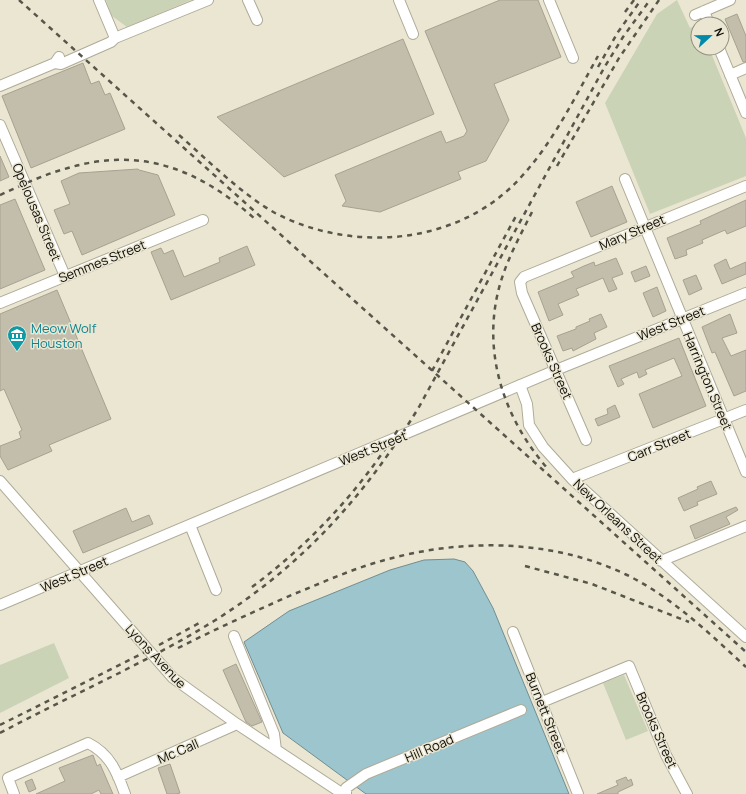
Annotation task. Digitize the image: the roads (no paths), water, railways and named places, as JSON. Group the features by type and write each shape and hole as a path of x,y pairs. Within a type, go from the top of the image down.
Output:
{"street":[{"path":"99,0 115,38"},
{"path":"0,86 55,63 59,57 109,37 115,38 208,0"},
{"path":"248,0 257,20"},
{"path":"399,0 413,34"},
{"path":"550,0 573,58"},
{"path":"702,16 699,13 730,0"},
{"path":"722,56 746,113"},
{"path":"730,75 746,68"},
{"name":"Opelousas Street","path":"0,125 65,276"},
{"name":"Harrington Street","path":"624,179 746,472"},
{"name":"Mary Street","path":"520,282 524,277 746,186"},
{"name":"Semmes Street","path":"0,303 203,220"},
{"name":"Brooks Street","path":"520,282 522,293 586,440"},
{"name":"West Street","path":"0,605 556,370 746,293"},
{"name":"New Orleans Street","path":"520,386 527,404 529,425 543,446 572,479 661,562 746,637"},
{"name":"Carr Street","path":"572,479 746,410"},
{"name":"Lyons Avenue","path":"0,481 173,678 237,724 344,794"},
{"path":"190,525 216,590"},
{"path":"661,562 746,526"},
{"name":"Burnett Street","path":"513,632 578,794"},
{"path":"234,636 274,734 276,750"},
{"name":"Brooks Street","path":"542,702 628,666 666,755 687,794"},
{"name":"Hill Road","path":"344,794 346,788 366,774 520,710"},
{"name":"Mc Call","path":"118,776 237,724"},
{"path":"14,794 8,778 88,743 105,754 118,776 125,794"}],"water":[{"path":"454,559 465,562 473,571 493,608 569,794 366,794 283,733 244,642 289,611 390,570 424,560"}],"railway":[{"path":"19,0 746,652"},
{"path":"625,12 634,0"},
{"path":"598,67 618,32 641,0"},
{"path":"0,733 162,651 214,621 246,599 304,552 354,499 377,470 419,407 604,68 623,37 650,0"},
{"path":"557,166 619,58 659,0"},
{"path":"179,135 237,187 275,213 306,226 338,234 372,238 405,236 438,229 469,217 497,199 522,176 534,162 554,133 598,56"},
{"path":"0,195 59,170 95,162 121,160 145,162 169,167 213,187 255,219"},
{"path":"532,212 505,268 494,312 493,337 495,361 509,407 519,429 548,469"},
{"path":"432,371 516,216"},
{"path":"252,587 274,570 314,534 333,514 368,473 399,428"},
{"path":"178,648 294,594 373,563 415,553 445,548 508,546 569,554 599,563 627,575 644,584 675,605 746,667"},
{"path":"525,566 592,584 689,622"},
{"path":"159,645 201,622"},
{"path":"0,725 145,652"}],"place":[{"name":"Meow Wolf Houston","path":"17,352"}]}
